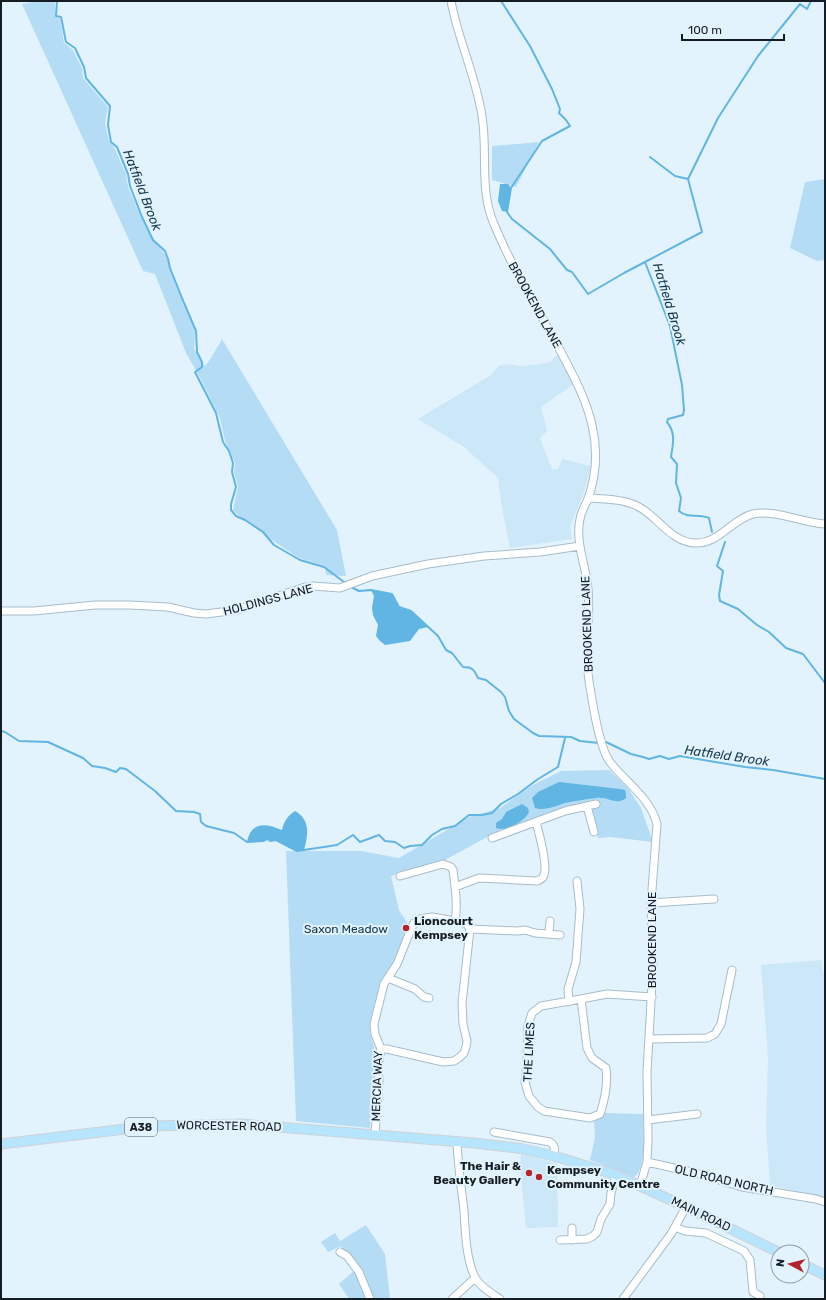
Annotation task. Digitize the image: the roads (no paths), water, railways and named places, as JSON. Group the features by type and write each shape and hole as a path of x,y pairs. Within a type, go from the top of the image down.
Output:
{"main road":[{"name":"WORCESTER ROAD","path":"1,1144 142,1126 241,1124 458,1142"},
{"name":"MAIN ROAD","path":"458,1142 524,1149 554,1156 616,1175 770,1248"},
{"path":"810,1268 825,1275"}],"street":[{"name":"BROOKEND LANE","path":"452,1 461,41 474,81 482,115 485,149 485,185 487,201 492,219 511,262 571,370 590,416 596,458 588,498 580,520 579,533 588,590 589,679 600,737 609,761 640,794 654,814 657,824 651,903 653,966 647,1072 647,1162 640,1186"},
{"path":"588,498 622,502 637,506 644,510 678,539 695,544 709,541 723,533 746,516 759,513 825,524"},
{"name":"HOLDINGS LANE","path":"1,611 34,611 129,605 168,607 200,614 218,613 237,610 302,588 312,586 340,588 372,576 428,564 484,556 540,552 580,546"},
{"path":"492,838 565,811 596,804"},
{"path":"587,806 594,832"},
{"path":"455,887 479,878 537,881 541,879 544,876 545,870 541,839 536,822"},
{"path":"400,876 445,864 451,867 455,887 457,911 455,920"},
{"path":"569,1002 568,989 576,962 580,909 577,881"},
{"path":"651,903 714,899"},
{"name":"MERCIA WAY","path":"375,1135 379,1080 378,1066 381,1049 375,1034 374,1024 384,984 397,964 414,923 426,917 455,920 467,924 470,929 525,930 535,933 560,935"},
{"path":"549,934 550,921"},
{"path":"381,1049 387,1049 443,1062 454,1061 464,1053 467,1041 463,1024 462,1003 470,929"},
{"path":"649,1038 707,1038 715,1034 720,1024 732,970"},
{"path":"388,978 414,989 429,998"},
{"name":"THE LIMES","path":"581,999 587,1048 592,1058 606,1068 608,1077 600,1114 590,1118 544,1110 538,1107 529,1096 525,1082 528,1026 532,1013 541,1006 607,994 652,997"},
{"path":"648,1120 697,1114"},
{"path":"494,1132 550,1142 554,1144 554,1156"},
{"path":"458,1142 468,1251 475,1278 481,1285 500,1299"},
{"name":"OLD ROAD NORTH","path":"647,1162 696,1173 742,1187 816,1199 825,1202"},
{"path":"560,1240 587,1239 597,1232 601,1219 610,1204 611,1193 616,1175"},
{"path":"622,1299 675,1227 686,1207"},
{"path":"675,1227 685,1231 706,1233 744,1251 750,1260 753,1292 760,1296"},
{"path":"572,1228 572,1240"},
{"path":"340,1252 347,1256 359,1272 370,1299"},
{"path":"452,1299 475,1278"}],"water":[{"path":"500,184 508,184 511,188 507,212 502,211 498,201"},
{"path":"371,590 392,594 399,607 411,611 428,627 419,629 410,641 385,645 376,636 378,625 373,615 372,608 374,596"},
{"path":"559,782 625,790 626,798 615,801 604,798 596,798 565,803 547,809 535,808 532,798 538,792"},
{"path":"522,804 528,808 529,812 524,819 510,827 500,829 496,828 496,823 502,819 506,812"},
{"path":"295,811 304,819 306,823 307,839 304,850 297,851 276,840 247,842 252,830 256,827 265,825 282,830 286,819"}],"waterway":[{"name":"Hatfield Brook","path":"57,1 56,16 61,17 66,42 75,48 84,67 86,78 110,106 108,125 111,142 117,147 128,174 130,186 153,240 165,251 170,268 196,331 197,352 202,362 202,367 195,372 216,413 223,442 229,451 233,463 232,472 236,487 231,504 231,510 236,516 263,532 274,545 300,560 324,567 344,582"},
{"path":"501,1 530,46 552,89 560,109 559,113 570,126 542,141 511,188 507,212 512,219 550,249 567,270 572,272 588,294 645,262"},
{"name":"Hatfield Brook","path":"712,532 709,518 686,515 679,511 681,498 676,483 677,464 671,457 673,434 667,422 668,419 683,415 682,385 670,326 645,262 702,232 688,179 718,118 758,56 800,4 807,9 811,1"},
{"path":"650,157 675,176 688,179"},
{"name":"Hatfield Brook","path":"725,542 717,566 723,571 719,595 720,601 738,609 757,625 769,632 786,648 803,654 825,683"},
{"name":"Hatfield Brook","path":"353,588 359,591 371,590 392,594 399,607 411,611 438,636 446,650 452,653 463,667 471,668 478,678 486,680 501,692 505,697 509,711 514,719 533,733 539,736 571,737 580,741 599,743"},
{"path":"1,731 19,741 48,742 83,758 92,766 105,768 116,772 120,768 126,769 155,791 176,811 194,812 200,814 201,822 206,826 234,833 247,842 264,841"},
{"path":"270,841 276,840 297,851 337,845 353,835 360,842 379,835 385,841 395,842 404,848 422,845 432,835 442,829 455,826 469,815 492,813 501,804 558,767 565,738"},
{"name":"Hatfield Brook","path":"606,742 631,754 649,759 660,756 669,759 680,756 825,779"}],"place":[{"name":"Lioncourt Kempsey","path":"406,928"},
{"name":"The Hair & Beauty Gallery","path":"529,1173"},
{"name":"Kempsey Community Centre","path":"539,1177"}],"park label":[{"name":"Saxon Meadow","path":"346,929"}]}
